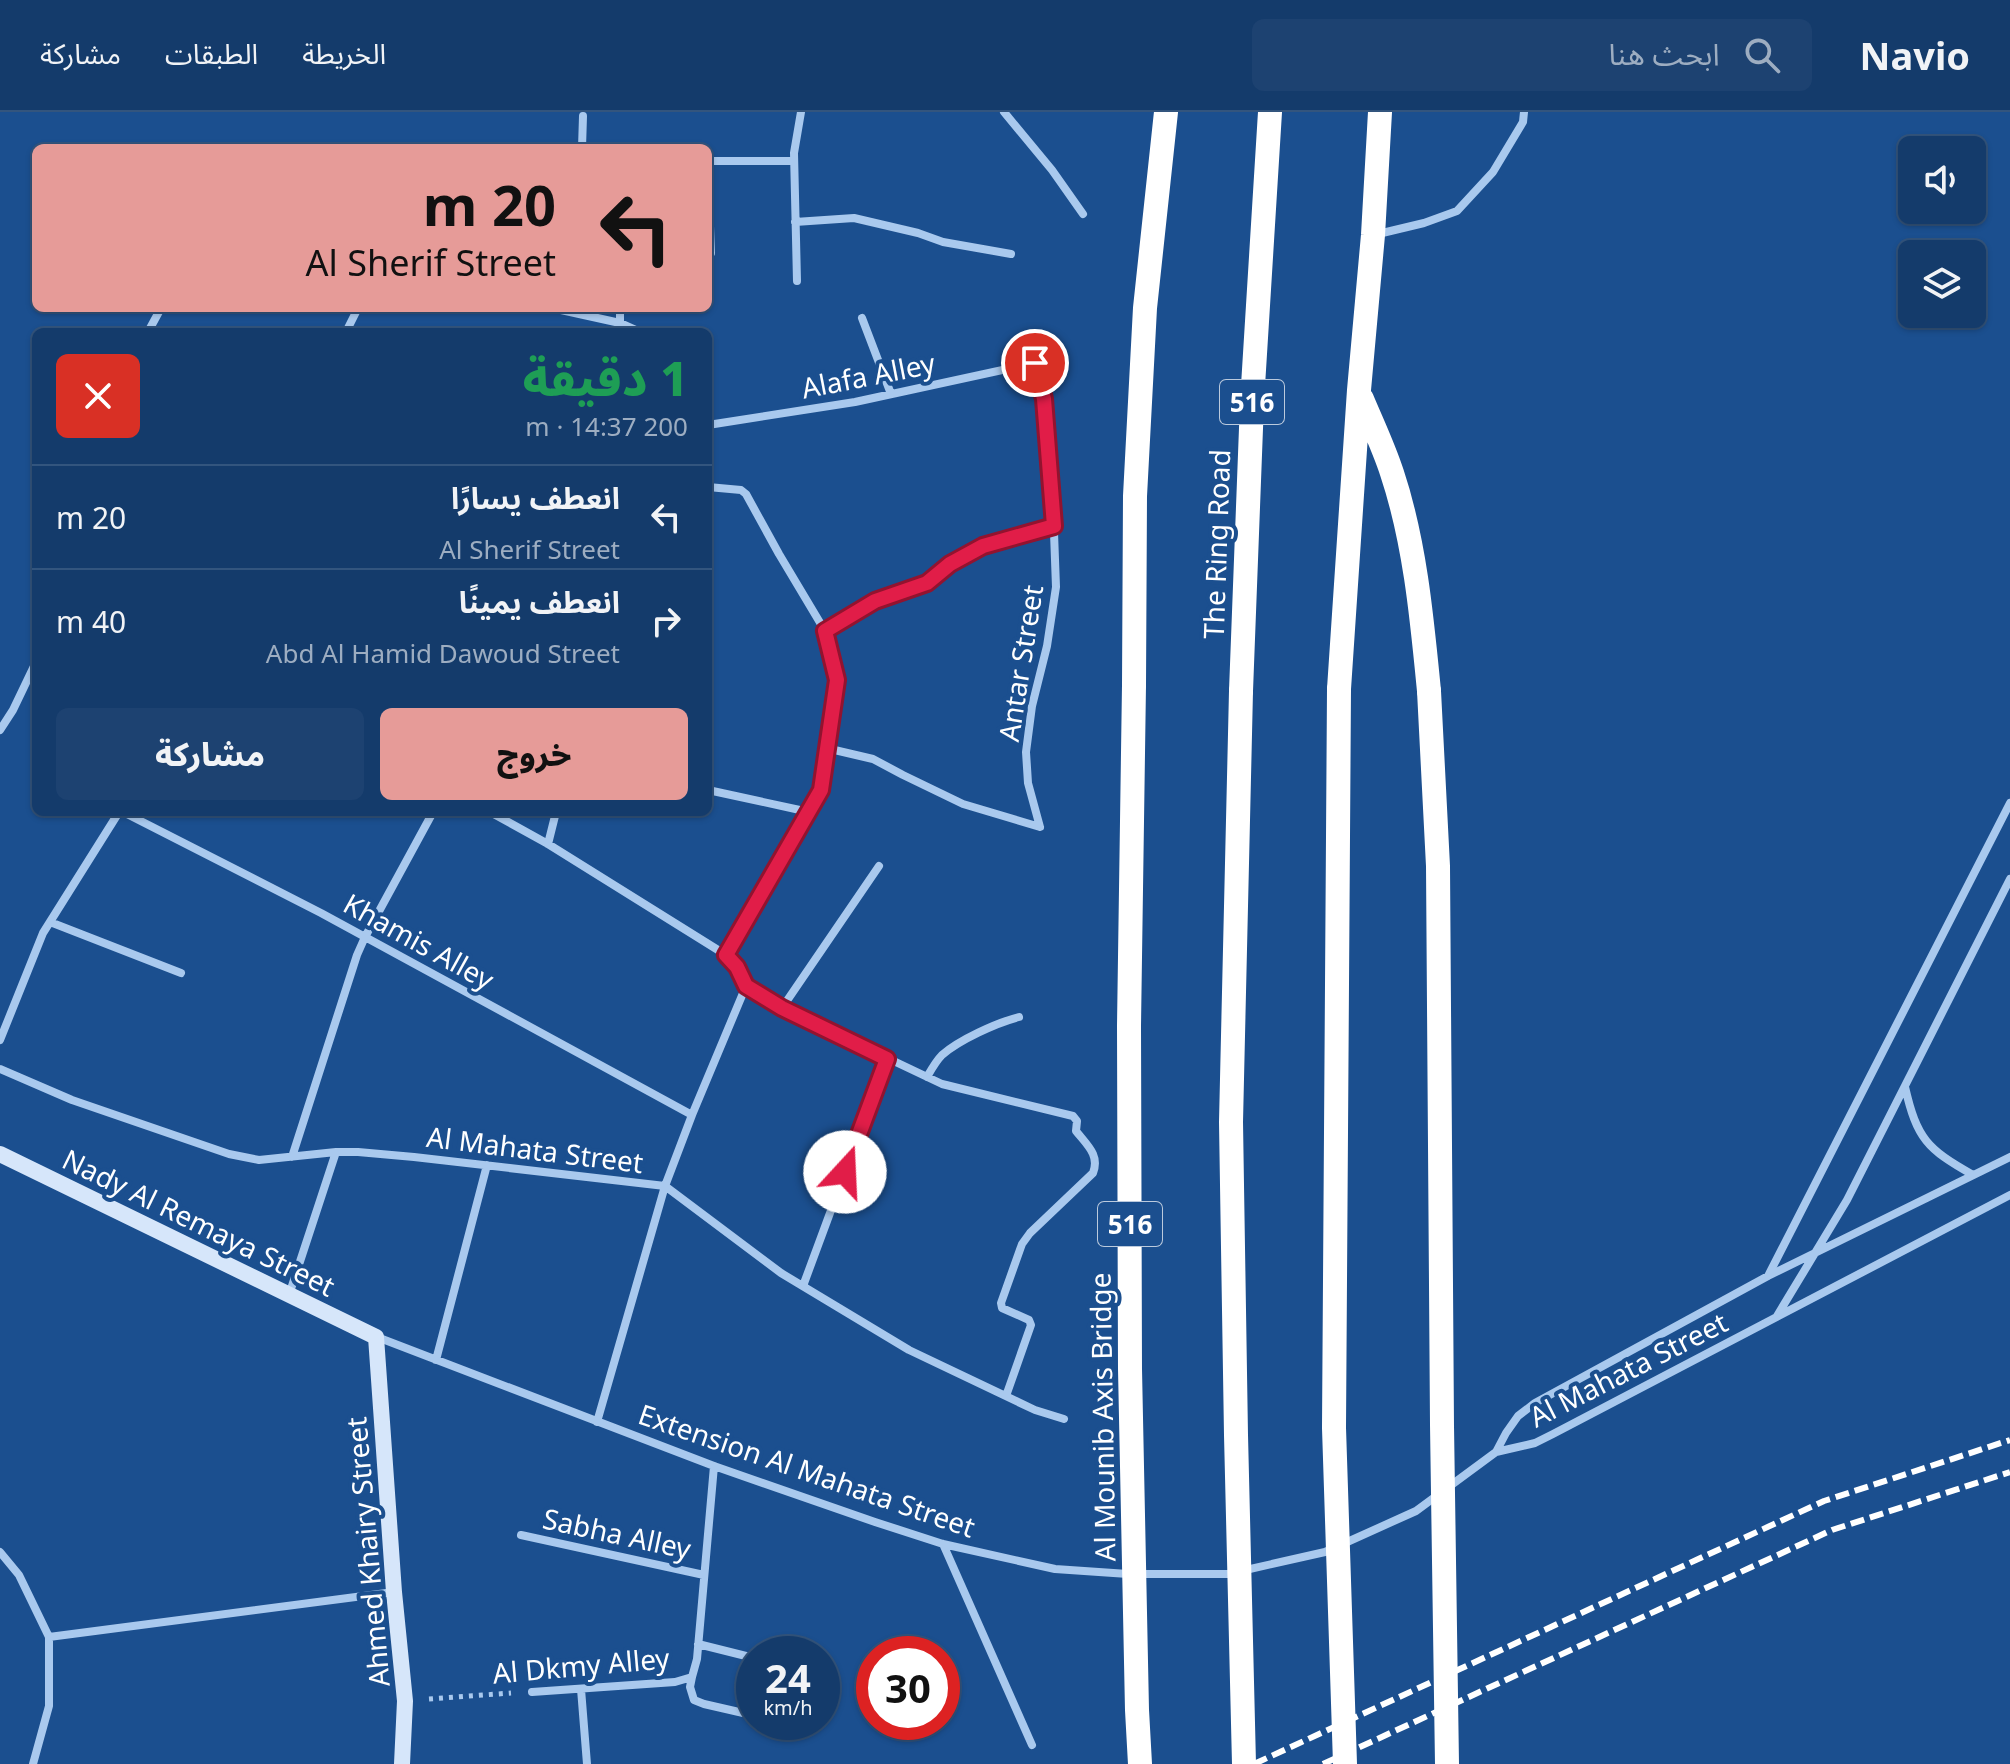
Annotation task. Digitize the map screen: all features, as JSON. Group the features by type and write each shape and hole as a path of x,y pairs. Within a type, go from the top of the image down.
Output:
{"highway":[{"name":"Al Mounib Axis Bridge","path":"1140,1764 1130,1369 1129,1026 1135,496 1145,308 1166,112"},
{"name":"The Ring Road","path":"1244,1764 1231,1122 1241,691 1252,402 1270,112"},
{"path":"1345,1764 1334,1428 1339,689 1380,112"},
{"path":"1359,390 1392,474 1410,545 1422,617 1434,748 1438,866 1447,1764"}],"main road":[{"name":"Nady Al Remaya Street","path":"0,1154 376,1337"},
{"name":"Ahmed Khairy Street","path":"376,1337 405,1701 402,1764"}],"street":[{"path":"797,281 794,161 801,112"},
{"path":"1004,112 1052,170 1083,214"},
{"path":"1373,235 1424,223 1457,211 1493,172 1523,122 1524,112"},
{"path":"582,144 583,116"},
{"path":"712,161 794,161"},
{"path":"795,222 854,218 943,242 1011,254"},
{"path":"570,312 631,328"},
{"path":"620,312 620,323"},
{"path":"862,318 891,394"},
{"name":"Alafa Alley","path":"712,424 855,402 1035,363"},
{"name":"Antar Street","path":"826,748 873,759 963,804 1040,827 1028,783 1026,752 1056,587 1044,399 1035,363"},
{"path":"712,487 741,490 746,494 825,631 837,680 821,790 726,955"},
{"path":"825,631 875,601 927,583 950,564 983,546 1054,526"},
{"path":"0,730 32,670"},
{"path":"712,791 809,812"},
{"path":"1768,1276 2010,803"},
{"path":"0,1040 43,933 118,816"},
{"name":"Khamis Alley","path":"129,816 365,937 692,1115"},
{"path":"292,1157 357,955 431,816"},
{"path":"497,816 548,844 726,955 737,967 746,986 782,1008 942,1084 1073,1116 1077,1121 1076,1131 1096,1157 1097,1164 1093,1173 1022,1244 1001,1303 1006,1311 1029,1320 1031,1325 1006,1396"},
{"path":"548,844 555,816"},
{"path":"782,1008 879,866"},
{"path":"1777,1316 1847,1200 2010,879"},
{"path":"50,922 181,973"},
{"path":"597,1422 665,1186 746,986"},
{"path":"927,1077 941,1056 1000,1022 1019,1017"},
{"path":"803,1286 887,1059"},
{"name":"Al Mahata Street","path":"0,1069 72,1100 229,1154 259,1160 358,1152 665,1186 781,1273 909,1350 1035,1410 1064,1419"},
{"path":"1905,1087 1918,1131 1929,1145 1973,1175"},
{"path":"289,1295 336,1152"},
{"name":"Al Mahata Street","path":"1496,1452 1518,1416 1535,1403 1768,1276 2010,1157"},
{"path":"436,1360 487,1165"},
{"name":"Al Mahata Street","path":"1496,1452 1535,1443 2010,1195"},
{"name":"Extension Al Mahata Street","path":"376,1337 714,1466 848,1513 943,1544 1055,1569 1128,1574 1228,1574 1325,1552 1416,1511 1496,1452"},
{"name":"Al Dkmy Alley","path":"532,1692 675,1682 692,1677 697,1659 714,1466"},
{"name":"Sabha Alley","path":"521,1535 704,1575"},
{"path":"943,1544 1032,1745"},
{"path":"0,1552 19,1575 49,1637 49,1706 33,1764"},
{"path":"49,1637 394,1592"},
{"path":"698,1644 736,1654"},
{"path":"692,1677 690,1687 694,1700 736,1711"},
{"path":"581,1689 587,1764"}],"path":[{"name":"Al Dkmy Alley","path":"405,1701 532,1692"}],"railway":[{"path":"1254,1764 1824,1501 2010,1440"},
{"path":"1323,1764 1832,1530 2010,1472"}],"route":[{"path":"845,1172 887,1059 782,1008 746,986 737,967 726,955 821,790 837,680 825,631 875,601 927,583 950,564 983,546 1054,526 1044,399 1035,363"}]}
